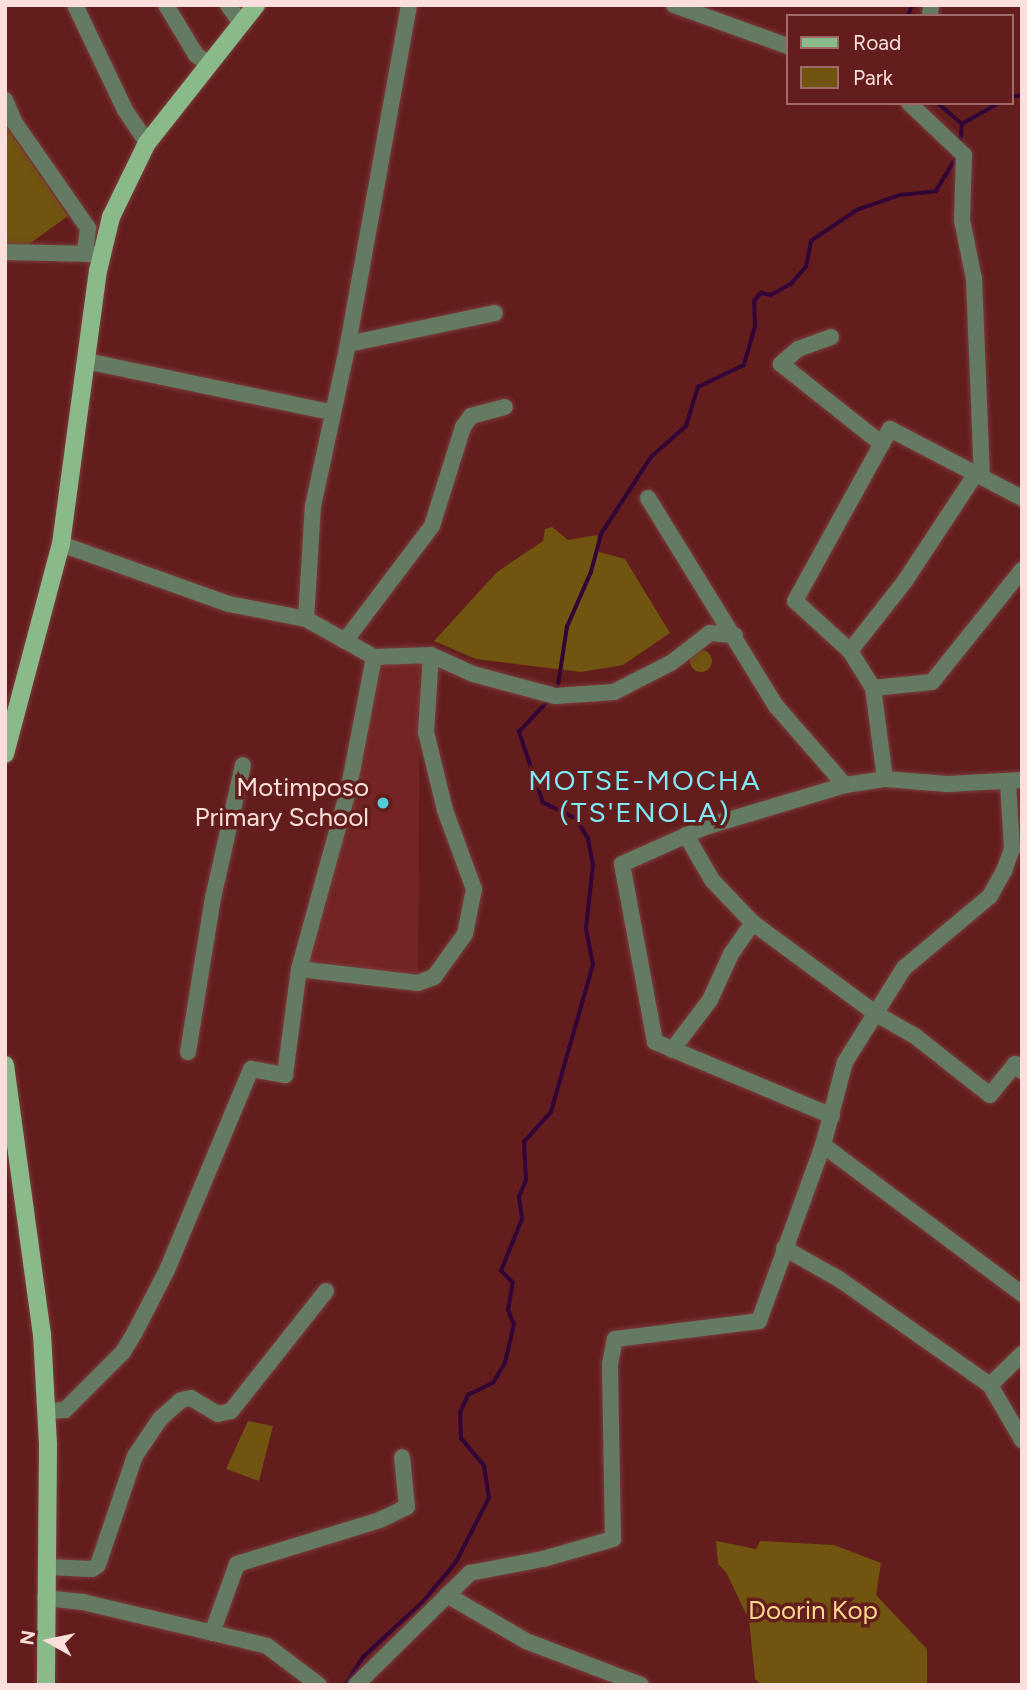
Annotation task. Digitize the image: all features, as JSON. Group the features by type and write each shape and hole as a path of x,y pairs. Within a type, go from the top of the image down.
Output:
{"main road":[{"path":"5,754 61,544 86,361 93,254 148,142 256,5"},
{"path":"5,1065 9,1134 43,1334 47,1411 46,1685"}],"street":[{"path":"75,5 125,110 148,142"},
{"path":"166,5 196,55 209,64"},
{"path":"228,5 242,25"},
{"path":"306,619 311,519 331,412 348,344 409,5"},
{"path":"674,5 786,46"},
{"path":"5,100 15,122 88,228 93,254 5,253"},
{"path":"850,650 905,581 980,474 974,279 962,220 964,155 911,105"},
{"path":"348,344 495,313"},
{"path":"831,337 798,349 780,365 882,444"},
{"path":"86,361 331,412"},
{"path":"345,641 432,526 463,427 471,416 505,407"},
{"path":"886,779 873,688 850,650 794,601 890,429 1022,498"},
{"path":"648,498 783,715 845,785"},
{"path":"61,544 229,604 306,619 374,657 431,654 510,685 555,696 597,697 633,685 671,663 710,633 735,635"},
{"path":"873,688 932,682 1022,570"},
{"path":"299,969 418,983 435,977 465,934 474,889 445,810 426,732 431,654"},
{"path":"47,1411 65,1410 123,1352 135,1332 167,1270 251,1069 285,1075 299,969 349,788 374,657"},
{"path":"188,1052 213,898 243,765"},
{"path":"356,1685 470,1573 543,1559 613,1539 610,1364 615,1339 759,1321 823,1145 832,1116 845,1062 878,1015 904,968 990,896 1012,849 1015,781 886,779 845,785 686,835 622,864 655,1042 832,1116"},
{"path":"686,835 712,880 753,923 878,1015 915,1035 989,1096 1015,1064 1022,1071"},
{"path":"672,1050 710,1000 731,954 753,923"},
{"path":"823,1145 1022,1294"},
{"path":"784,1248 839,1279 990,1385 1022,1440"},
{"path":"46,1567 92,1569 98,1565 135,1456 160,1419 181,1400 191,1398 218,1413 231,1410 326,1292"},
{"path":"990,1385 1022,1354"},
{"path":"212,1633 237,1564 380,1520 407,1507 401,1457"},
{"path":"447,1595 526,1641 641,1685"},
{"path":"46,1598 83,1602 267,1646 319,1685"}],"shaded area":[{"name":"Motimposo Primary School","path":"378,663 420,663 418,978 304,964"}],"green space":[{"path":"5,124 68,216 28,245 5,245"},
{"path":"552,527 568,540 597,535 599,552 625,559 670,633 623,665 581,672 476,659 434,641 497,572 543,541 545,529"},
{"path":"701,650 709,653 712,661 709,669 701,672 693,669 690,661 693,653"},
{"path":"248,1421 273,1426 259,1481 226,1469"},
{"name":"Doorin Kop","path":"716,1541 756,1549 760,1541 834,1545 881,1563 876,1595 927,1649 927,1685 762,1685 755,1679 749,1620 726,1572 718,1564"}],"waterway":[{"path":"909,14 912,5"},
{"path":"1013,97 1022,95"},
{"path":"940,105 962,124"},
{"path":"960,145 962,124 995,105"},
{"path":"557,692 567,627 591,572 601,534 651,457 686,426 698,387 744,365 755,327 754,301 761,293 771,295 791,284 806,267 811,241 857,210 900,195 936,191 957,156"},
{"path":"345,1685 363,1657 422,1603 456,1562 489,1498 484,1466 461,1439 460,1413 468,1395 493,1383 505,1363 514,1325 508,1310 513,1283 501,1271 522,1219 519,1197 526,1180 524,1142 551,1112 593,965 586,928 593,865 588,839 576,819 543,803 519,732 549,700"}],"place":[{"name":"Motimposo Primary School","path":"383,803"}],"district":[{"name":"MOTSE-MOCHA (TS'ENOLA)","path":"645,796"}]}
